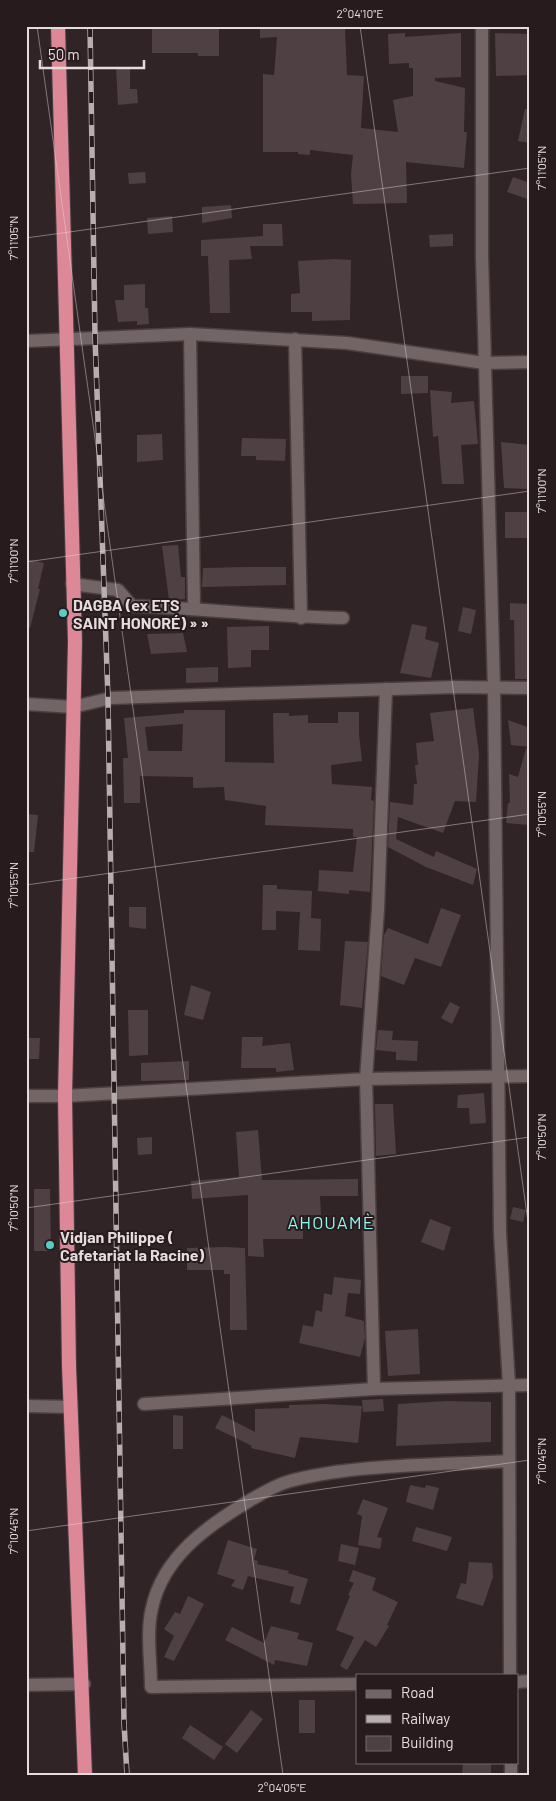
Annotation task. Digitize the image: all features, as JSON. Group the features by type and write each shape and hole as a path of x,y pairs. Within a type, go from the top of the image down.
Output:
{"highway":[{"path":"58,26 75,642 65,1096 71,1407 84,1684 86,1775"}],"street":[{"path":"482,26 484,363 494,688 500,1233 509,1385 510,1674"},
{"path":"190,334 194,608"},
{"path":"26,341 190,334 347,342 484,363 530,362"},
{"path":"295,339 301,618"},
{"path":"72,584 118,590 132,606 194,608 301,618 342,618"},
{"path":"26,704 73,706 111,698 386,689 530,688"},
{"path":"374,1389 366,1079 378,909 386,689"},
{"path":"26,1096 65,1096 366,1079 530,1076"},
{"path":"144,1404 374,1389 530,1385"},
{"path":"26,1406 71,1407"},
{"path":"356,1684 151,1687 152,1609 160,1584 172,1564 202,1532 264,1493 288,1482 377,1469 509,1461"},
{"path":"26,1685 84,1684"}],"building":[{"path":"152,26 219,26 219,56 198,56 198,53 152,53"},
{"path":"260,26 345,28 347,75 364,76 361,128 398,132 393,100 413,96 413,68 409,68 409,63 389,64 388,34 405,33 405,37 461,33 461,77 435,78 435,81 465,88 464,132 467,132 464,168 406,162 407,203 353,204 351,174 353,155 310,150 310,155 298,154 298,152 263,152 263,74 274,75 277,37 260,38"},
{"path":"495,33 530,34 530,75 496,76"},
{"path":"116,67 130,67 130,89 137,89 138,103 118,105"},
{"path":"525,109 530,109 530,143 518,141"},
{"path":"145,172 146,183 129,184 128,173"},
{"path":"513,177 530,183 530,200 507,192"},
{"path":"231,205 232,218 202,223 202,207"},
{"path":"172,216 173,232 148,234 147,218"},
{"path":"263,224 282,224 283,246 250,246 252,259 229,260 230,313 210,313 208,256 201,256 201,240 263,236"},
{"path":"453,234 453,246 430,247 429,235"},
{"path":"351,260 350,320 312,321 312,312 291,312 291,294 300,293 298,261"},
{"path":"145,284 145,308 148,308 149,324 137,325 137,321 118,322 115,300 124,300 124,285"},
{"path":"401,376 428,376 428,393 401,394"},
{"path":"430,390 452,392 451,403 474,401 478,444 461,445 464,484 442,484 438,436 433,437"},
{"path":"162,434 163,460 137,462 137,435"},
{"path":"242,438 286,439 285,461 256,460 256,456 241,456"},
{"path":"501,442 530,445 530,489 504,488"},
{"path":"505,512 530,512 530,538 505,538"},
{"path":"178,545 181,577 185,577 185,599 169,600 162,546"},
{"path":"26,559 44,563 38,589 40,589 30,628 26,628"},
{"path":"286,567 286,585 202,587 203,568"},
{"path":"510,603 530,604 530,679 515,679 514,620 510,620"},
{"path":"463,607 476,610 471,634 458,631"},
{"path":"412,624 427,627 425,639 439,643 431,678 400,673"},
{"path":"269,626 269,650 251,650 251,667 228,668 227,627"},
{"path":"183,633 187,652 151,654 147,634"},
{"path":"218,667 218,682 186,683 186,668"},
{"path":"473,708 479,754 476,802 455,801 443,833 398,817 396,839 434,857 436,851 477,869 473,885 426,867 388,847 390,802 413,805 414,784 417,784 415,765 418,765 416,743 434,741 430,713"},
{"path":"184,710 225,710 225,762 274,763 273,713 289,713 289,716 308,715 308,723 338,723 338,712 359,712 362,761 331,765 332,784 372,787 371,800 374,801 370,892 349,890 349,894 318,891 319,870 353,872 357,837 353,837 353,829 265,825 266,806 225,800 224,787 193,788 193,777 140,776 140,803 124,803 123,758 128,758 124,718 184,713","holes":["183,724 182,751 148,751 145,727"]},
{"path":"508,720 530,728 530,747 511,745"},
{"path":"526,748 530,749 530,825 506,823 508,803 510,803 509,774 518,777"},
{"path":"26,814 38,815 34,852 26,852"},
{"path":"263,885 277,885 277,889 312,891 311,918 321,919 320,951 298,950 300,912 276,911 276,930 262,930"},
{"path":"129,907 146,907 146,929 129,927"},
{"path":"441,908 461,915 441,967 415,958 404,985 381,976 384,935 388,928 428,944"},
{"path":"345,941 368,942 362,1008 340,1005"},
{"path":"191,985 211,992 203,1020 184,1015"},
{"path":"450,1002 460,1007 452,1024 441,1018"},
{"path":"128,1010 148,1010 148,1055 129,1056"},
{"path":"378,1030 393,1031 392,1040 418,1041 417,1061 396,1060 396,1052 376,1050"},
{"path":"242,1037 263,1037 262,1046 290,1043 294,1070 276,1072 276,1068 241,1068"},
{"path":"26,1038 40,1038 39,1059 26,1059"},
{"path":"189,1061 189,1080 141,1081 141,1063"},
{"path":"484,1093 486,1123 470,1124 469,1108 457,1108 458,1095"},
{"path":"375,1104 393,1104 396,1154 376,1156"},
{"path":"258,1130 262,1180 358,1179 358,1196 320,1196 321,1215 303,1215 303,1239 263,1239 264,1257 248,1256 248,1195 192,1199 191,1181 239,1177 236,1132"},
{"path":"152,1137 152,1154 138,1155 137,1138"},
{"path":"34,1189 50,1189 51,1251 34,1251"},
{"path":"513,1207 526,1210 523,1222 510,1219"},
{"path":"430,1219 451,1227 444,1251 421,1242"},
{"path":"187,1248 245,1248 247,1330 230,1330 230,1274 224,1274 224,1270 187,1270"},
{"path":"334,1277 361,1280 360,1294 348,1293 345,1316 364,1321 365,1338 360,1357 299,1343 303,1325 313,1327 316,1310 322,1312 324,1293 332,1295"},
{"path":"418,1329 420,1374 388,1376 385,1331"},
{"path":"383,1399 384,1411 363,1412 362,1400"},
{"path":"446,1401 491,1402 491,1442 396,1446 398,1404"},
{"path":"289,1405 362,1406 358,1443 300,1437 295,1458 251,1448 252,1446 215,1428 222,1415 255,1432 255,1409 289,1408"},
{"path":"173,1415 183,1416 183,1449 173,1449"},
{"path":"410,1485 425,1488 426,1485 439,1488 433,1510 406,1502"},
{"path":"363,1499 388,1508 377,1537 382,1538 380,1549 358,1545 362,1516 357,1514"},
{"path":"416,1527 452,1537 447,1551 412,1541"},
{"path":"228,1540 257,1549 254,1560 258,1561 257,1564 289,1571 288,1573 308,1579 300,1605 290,1602 294,1587 248,1576 243,1590 231,1586 235,1580 217,1574"},
{"path":"341,1544 359,1548 355,1565 338,1561"},
{"path":"469,1562 492,1563 493,1577 483,1606 456,1598 461,1583 466,1584"},
{"path":"353,1570 376,1578 372,1590 398,1602 387,1625 389,1626 376,1647 365,1640 347,1670 340,1666 354,1637 336,1630 354,1583 349,1581"},
{"path":"188,1596 204,1604 174,1661 164,1657 174,1636 164,1629 175,1612 180,1614"},
{"path":"271,1626 299,1633 297,1639 313,1643 307,1666 275,1660 274,1665 225,1640 232,1627 264,1643"},
{"path":"299,1700 315,1700 315,1733 299,1733"},
{"path":"251,1710 263,1719 237,1753 225,1744"},
{"path":"190,1725 223,1747 214,1760 182,1738"},
{"path":"463,1764 491,1764 491,1775 462,1775"}],"railway":[{"path":"90,26 95,337 108,698 124,1723 127,1775"}],"place":[{"name":"DAGBA (ex ETS SAINT HONORÉ) » »","path":"63,613"},
{"name":"Vidjan Philippe ( Cafetariat la Racine)","path":"50,1245"}],"district":[{"name":"AHOUAMÈ","path":"331,1222"}]}
